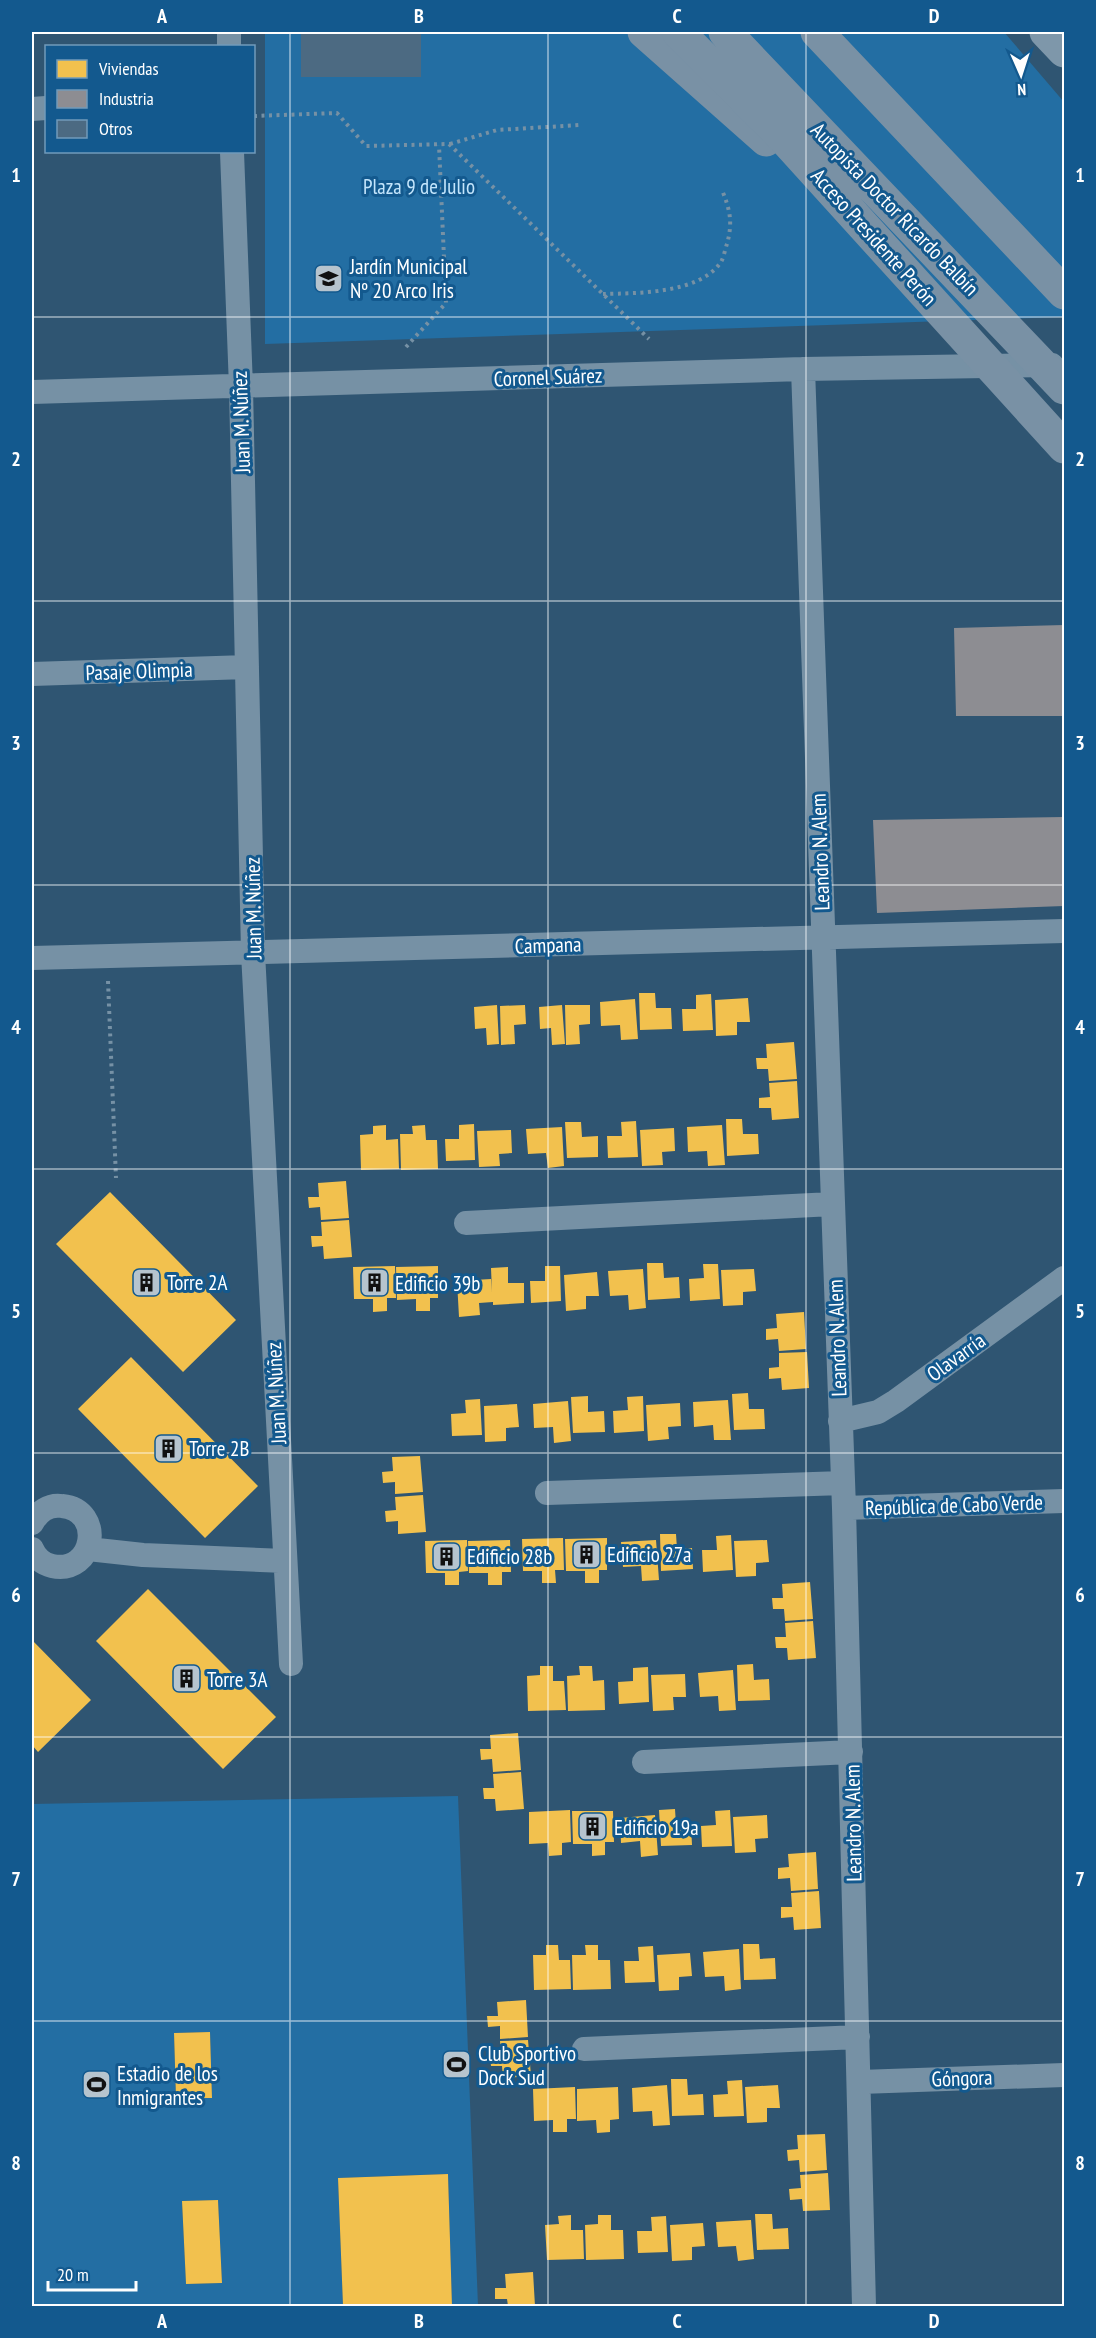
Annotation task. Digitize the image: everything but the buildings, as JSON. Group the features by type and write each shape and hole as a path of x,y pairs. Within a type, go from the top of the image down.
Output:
{"highway":[{"path":"644,32 861,224"},
{"name":"Acceso Presidente Perón","path":"678,32 780,134 1065,447"},
{"name":"Autopista Doctor Ricardo Balbín","path":"725,32 1065,388"},
{"path":"826,39 1065,293"}],"main road":[{"path":"1047,32 1065,51"}],"street":[{"name":"Juan M. Núñez","path":"232,153 241,387 254,953 291,1664"},
{"name":"Coronel Suárez","path":"32,392 803,369 1065,365"},
{"name":"Leandro N. Alem","path":"803,369 844,1508 864,2307"},
{"name":"Pasaje Olimpia","path":"32,675 247,667"},
{"name":"Campana","path":"32,958 1065,931"},
{"path":"466,1223 832,1204"},
{"name":"Olavarría","path":"840,1421 878,1412 896,1401 1065,1278"},
{"path":"547,1493 843,1483"},
{"name":"República de Cabo Verde","path":"844,1508 1065,1501"},
{"path":"32,1523 39,1513 47,1508 58,1505 68,1506 78,1511 85,1519 90,1528 91,1539 88,1549 76,1563 68,1566 48,1565 33,1553"},
{"path":"88,1549 143,1555 285,1561"},
{"path":"644,1762 851,1752"},
{"path":"584,2049 858,2037"},
{"name":"Góngora","path":"860,2082 1065,2075"}],"path":[{"path":"255,116 337,113 366,147 449,144 497,130 580,125"},
{"path":"449,144 649,339"},
{"path":"406,347 446,303 439,145"},
{"path":"603,294 670,289 703,279 721,261 729,235 731,212 722,190"},
{"path":"107,957 116,1178"}],"green space":[{"name":"Plaza 9 de Julio","path":"265,32 1004,32 1064,102 1064,317 265,344"},
{"path":"458,1796 478,2306 452,2306 448,2174 338,2178 343,2306 32,2306 32,1804","holes":["210,2032 212,2097 176,2098 174,2033","218,2200 222,2283 186,2284 182,2201"]}],"place":[{"name":"Jardín Municipal Nº 20 Arco Iris","path":"329,278"},
{"name":"Torre 2A","path":"146,1282"},
{"name":"Edificio 39b","path":"374,1283"},
{"name":"Torre 2B","path":"168,1448"},
{"name":"Edificio 27a","path":"586,1554"},
{"name":"Edificio 28b","path":"446,1556"},
{"name":"Torre 3A","path":"186,1679"},
{"name":"Edificio 19a","path":"593,1827"},
{"name":"Club Sportivo Dock Sud","path":"457,2065"},
{"name":"Estadio de los Inmigrantes","path":"96,2085"}]}
